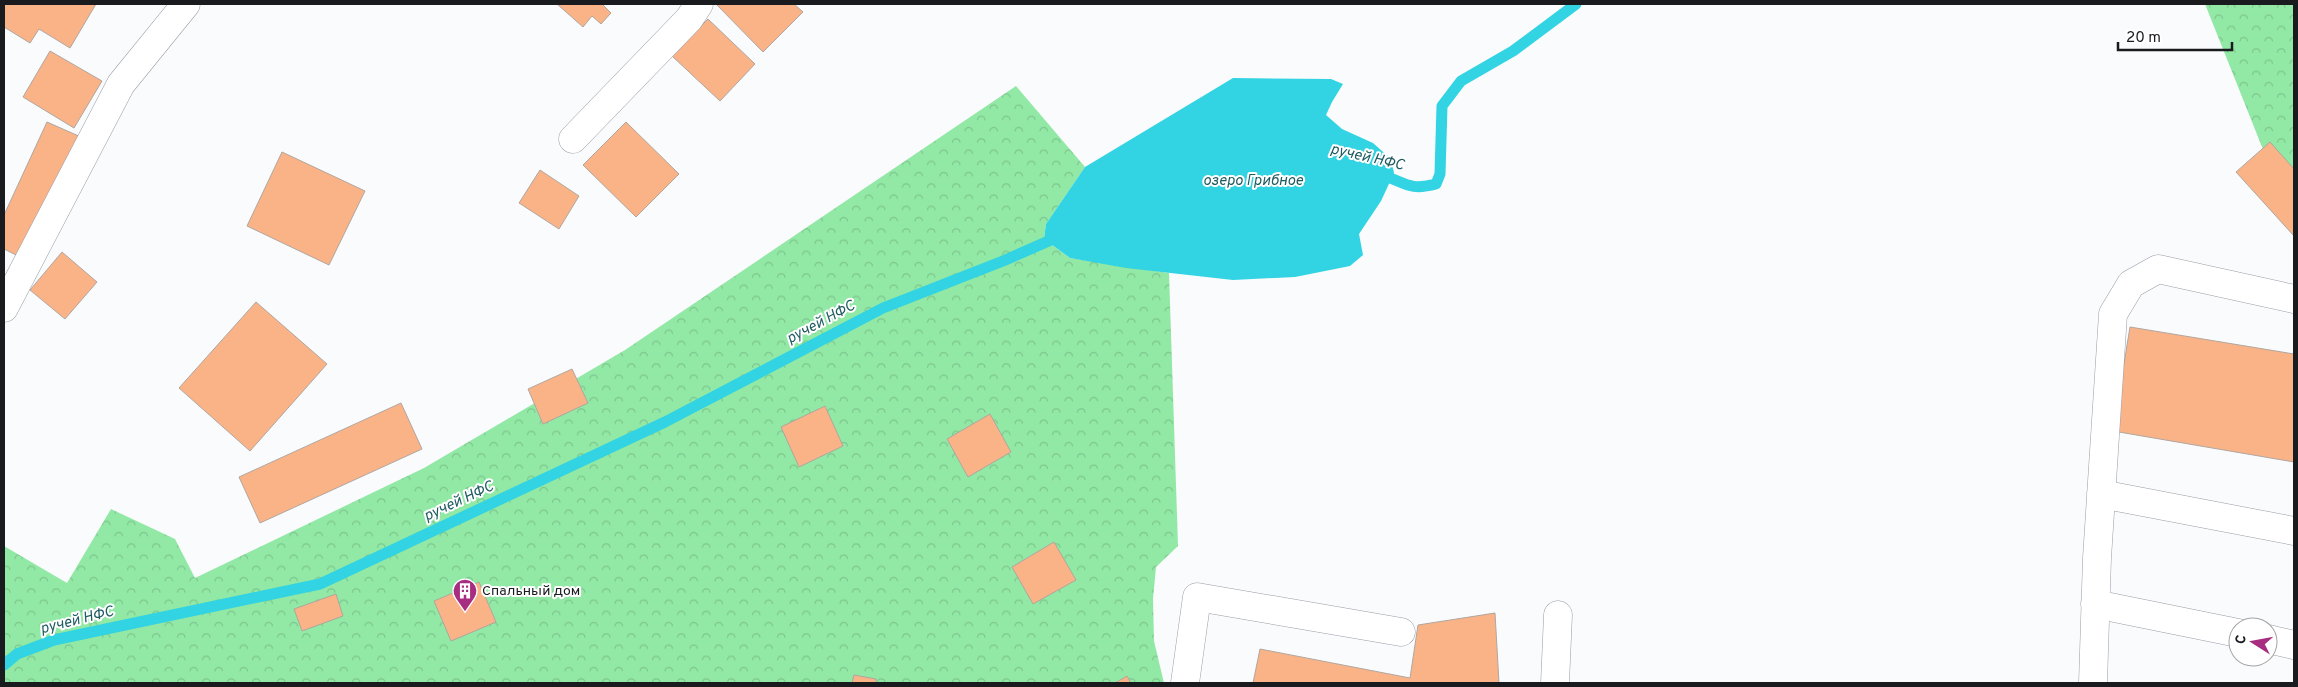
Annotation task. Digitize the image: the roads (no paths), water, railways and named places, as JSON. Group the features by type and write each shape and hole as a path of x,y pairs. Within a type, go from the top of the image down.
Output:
{"street":[{"path":"4,308 122,84 186,4"},
{"path":"572,139 689,19 699,4"},
{"path":"2093,683 2095,604 2113,314 2131,284 2158,269 2294,299"},
{"path":"2101,494 2294,531"},
{"path":"1185,683 1197,597 1401,632"},
{"path":"2095,604 2228,631"},
{"path":"1555,683 1558,615"},
{"path":"2278,641 2294,645"}],"water":[{"name":"озеро Грибное","path":"1233,78 1331,79 1343,84 1326,115 1342,129 1373,143 1391,159 1394,173 1381,201 1359,234 1363,255 1350,266 1295,277 1233,280 1126,268 1070,258 1044,239 1046,224 1085,167"}],"waterway":[{"name":"ручей НФС","path":"1377,174 1411,186 1418,187 1436,184 1440,174 1442,106 1461,81 1513,51 1576,4"},
{"name":"ручей НФС","path":"4,665 17,654 54,640 320,584 665,422 883,308 1003,261 1060,236"}],"place":[{"name":"Спальный дом","path":"465,612"}]}
